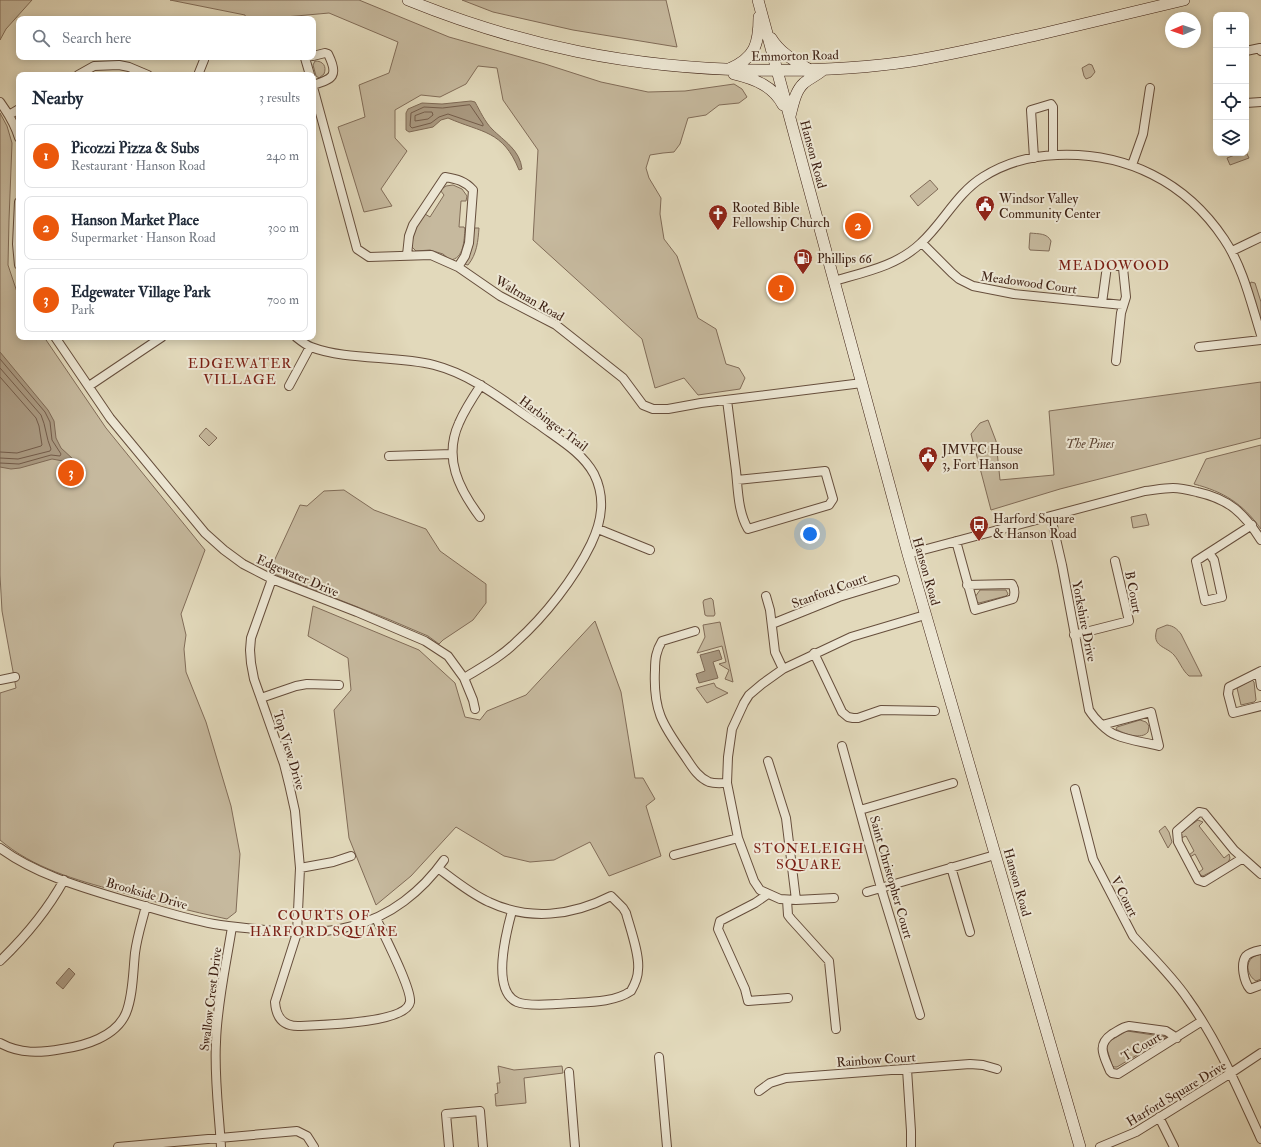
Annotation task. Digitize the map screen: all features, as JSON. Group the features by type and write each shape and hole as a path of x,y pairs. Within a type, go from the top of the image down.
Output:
{"street":[{"name":"Emmorton Road","path":"408,0 467,22 549,46 582,53 647,63 722,69 777,70 823,70 912,61 951,54 1184,0"},
{"path":"722,69 738,65 752,54 759,32 759,1"},
{"name":"Hanson Road","path":"759,1 925,615 1080,1147"},
{"path":"766,29 779,49 810,70"},
{"path":"1249,50 1260,48 1261,51"},
{"name":"Waltman Road","path":"316,55 324,53 328,54 333,72 332,76 328,80 316,85"},
{"path":"93,60 94,66"},
{"path":"199,72 204,60"},
{"path":"306,60 309,72"},
{"path":"83,72 94,66 124,66 140,72"},
{"path":"722,69 747,77 767,87 780,100 790,116"},
{"path":"790,116 799,88 806,81 816,77 823,70"},
{"path":"1132,165 1143,134 1150,88"},
{"name":"Waltman Road","path":"316,97 357,249 369,257 431,255 458,268 500,296 556,325 623,378 643,405 648,408 659,410 862,383"},
{"path":"0,102 16,128"},
{"path":"1249,103 1261,102"},
{"path":"1034,158 1030,110 1051,104 1053,107 1053,155"},
{"path":"9,115 16,111"},
{"path":"834,281 896,261 922,243 957,201 975,183 999,168 1009,164 1053,155 1096,156 1132,165 1157,177 1186,196 1216,227 1232,251 1261,335"},
{"path":"407,255 409,236 413,225 445,177 454,178 467,183 473,190 469,243 465,256 458,268"},
{"path":"1232,251 1261,237"},
{"name":"Meadowood Court","path":"922,243 952,273 973,286 1014,294 1122,305"},
{"path":"1102,303 1106,266 1121,266 1123,268 1126,297 1122,305 1116,361"},
{"name":"Edgewater Drive","path":"57,340 110,418 205,533 224,550 243,564 272,579 357,612 425,641 448,656 464,678 473,700 474,709"},
{"path":"89,386 158,340"},
{"name":"Harbinger Trail","path":"300,340 310,347 337,354 418,361 433,364 461,374 481,385 571,448 586,462 594,474 600,496 601,508 598,529 586,554 566,583 516,643 494,660 464,678"},
{"path":"1199,347 1261,340"},
{"path":"289,386 310,347"},
{"path":"480,517 458,482 452,454 458,424 481,385"},
{"path":"727,400 737,480 741,512 748,529 829,505 833,499 825,470 737,480"},
{"path":"389,456 452,454"},
{"path":"908,554 1145,491 1173,488 1203,493 1225,501 1236,509 1252,525 1261,540"},
{"name":"Yorkshire Drive","path":"1051,517 1062,565 1089,710 1102,725 1115,735 1159,746 1151,712 1102,725"},
{"path":"1209,553 1214,560 1222,597 1205,601 1196,560 1252,525"},
{"path":"598,529 650,550"},
{"path":"956,541 967,585 975,610 1013,599 1014,596 1014,588 1012,584 967,585"},
{"name":"B Court","path":"1074,635 1129,621 1115,561"},
{"name":"Top View Drive","path":"272,579 254,627 250,650 254,679 262,698 284,764 289,784 295,811 300,868 297,933 275,1002 277,1012 282,1021 286,1024 298,1026 378,1020 395,1015 406,1009 410,1001 410,996 398,965 376,918"},
{"name":"Stanford Court","path":"772,624 839,597 895,580"},
{"path":"766,596 770,610 775,652 783,669"},
{"path":"834,898 787,900 774,897 760,890 754,881 738,838 727,783 728,757 732,729 749,695 783,669 814,653 851,637 925,615"},
{"path":"695,631 662,641 656,650 654,679 655,700 663,722 698,775 710,782 727,783"},
{"path":"814,653 842,712 848,717 858,718 880,710 935,711"},
{"path":"1261,686 1260,671 1229,688 1228,694 1233,713 1261,706"},
{"path":"0,680 15,677"},
{"path":"262,698 296,686 307,684 339,685"},
{"name":"Saint Christopher Court","path":"842,746 881,888 920,1015"},
{"path":"768,761 786,818 796,900"},
{"path":"860,810 953,783"},
{"name":"V Court","path":"1075,789 1093,859 1126,925 1133,936 1187,997 1231,1073 1261,1139"},
{"path":"1243,858 1204,882 1198,880 1178,842 1177,830 1199,812 1204,813 1234,850 1243,858 1261,874"},
{"path":"674,855 738,838"},
{"name":"Brookside Drive","path":"0,848 30,867 64,880 146,906 232,927 297,933"},
{"path":"867,892 995,855"},
{"path":"300,868 333,862 351,856"},
{"path":"297,933 340,929 354,926 376,918 409,898 444,860"},
{"path":"951,867 970,932"},
{"path":"438,868 457,883 488,902 512,911 536,914 561,913 598,902 611,896 626,913 636,952 639,968 631,991 626,995 616,998 558,1004 529,1004 517,1002 510,997 506,991 502,974 507,932 512,911"},
{"path":"0,961 35,924 55,896 64,880"},
{"path":"768,894 755,903 720,921 718,929 745,989 748,1001 788,998"},
{"path":"787,900 788,915 828,961 830,967 836,1029"},
{"path":"0,1043 23,1052 47,1052 76,1047 87,1043 104,1036 118,1024 125,1014 129,1000 135,951 146,906"},
{"name":"Swallow Crest Drive","path":"221,1143 215,1044 232,927"},
{"path":"1261,950 1250,953 1245,957 1244,965 1244,979 1250,989 1261,985"},
{"name":"T Court","path":"1177,1038 1166,1031 1129,1026 1123,1027 1105,1039 1102,1052 1110,1071 1118,1074 1177,1038 1202,1021"},
{"name":"Harford Square Drive","path":"1100,1147 1136,1132 1261,1053"},
{"path":"659,1057 668,1147"},
{"name":"Rainbow Court","path":"759,1090 770,1083 786,1078 970,1064 983,1065 997,1069"},
{"path":"907,1069 911,1147"},
{"path":"568,1072 575,1147"},
{"path":"449,1147 446,1114 480,1111 483,1147"},
{"path":"1159,1118 1174,1147"},
{"path":"118,1147 221,1143 297,1131 306,1136 314,1147"}],"green space":[{"path":"0,0 32,0 16,16 0,40"},
{"path":"170,0 359,0 449,37 545,64 601,82 648,92 685,91 734,84 742,89 747,97 739,103 719,105 706,115 688,118 680,144 674,152 650,155 646,168 649,178 661,198 660,214 664,239 677,256 698,318 716,329 726,364 739,368 745,378 740,389 698,395 684,378 655,388 642,339 533,240 538,150 503,100 497,68 478,66 466,84 440,97 421,95 395,110 395,138 407,151 381,189 392,206 364,212 338,127 365,117 359,85 389,73 398,42 329,13 296,16 245,15"},
{"path":"462,0 666,0 677,47 573,30 493,12"},
{"path":"315,61 324,64 325,66 324,74 319,78 316,76 313,65"},
{"path":"1089,64 1092,65 1095,72 1091,77 1086,79 1082,68"},
{"path":"0,113 7,126 12,143 8,265 16,289 16,340 46,340 106,428 205,550 181,614 186,635 184,649 186,672 206,722 231,806 240,854 236,912 227,919 158,903 56,872 26,858 0,840 0,693 16,688 2,611 0,575"},
{"path":"1232,156 1248,156 1249,158 1230,165 1227,158"},
{"path":"930,180 938,189 918,206 910,196"},
{"path":"453,185 462,189 467,196 466,201 461,201 459,227 464,227 465,229 464,243 461,253 455,259 450,260 443,254 430,250 416,251 411,246 415,229 425,214 430,217 444,195 440,190 446,186"},
{"path":"474,228 479,228 477,243 475,252 468,265 464,264"},
{"path":"1030,233 1042,234 1049,238 1051,241 1049,251 1030,250"},
{"path":"1251,282 1255,283 1261,302 1261,321 1249,286"},
{"name":"The Pines","path":"1261,382 1261,438 1060,489 991,510 971,434 980,423 988,420 996,441 1000,480 1054,475 1049,411"},
{"path":"206,428 217,438 209,446 199,436"},
{"path":"1261,445 1261,529 1247,512 1232,500 1205,487 1194,484 1206,459"},
{"path":"344,490 374,510 426,529 440,551 486,584 486,603 473,620 439,644 428,636 388,619 269,572 300,505 307,506 324,491"},
{"path":"1146,514 1149,525 1133,528 1131,517"},
{"path":"980,590 1006,590 1008,594 1006,596 979,603 975,597"},
{"path":"711,598 713,600 715,614 714,616 707,616 705,615 703,602 704,600"},
{"path":"313,606 419,650 455,683 465,717 480,720 487,711 526,695 595,621 621,692 635,778 643,778 655,799 646,806 661,856 609,876 590,842 554,860 530,862 504,856 456,827 411,876 376,905 349,838 334,710 351,690 348,658 308,636"},
{"path":"720,622 733,682 725,679 729,670 719,664 726,662 722,646 697,653 705,637 703,625"},
{"path":"1167,625 1172,626 1181,634 1202,676 1189,676 1174,655 1158,643 1156,639 1157,629"},
{"path":"1252,680 1254,682 1256,700 1254,702 1241,705 1237,688"},
{"path":"714,683 716,687 728,693 707,703 696,688"},
{"path":"1140,720 1146,722 1149,726 1148,732 1142,736 1124,733 1116,729 1117,727"},
{"path":"1198,820 1203,822 1199,826 1224,858 1229,854 1230,858 1228,863 1203,876 1198,874 1203,869 1195,854 1190,857 1189,855 1194,851 1186,836 1181,838 1181,832"},
{"path":"1165,826 1169,832 1172,842 1168,848 1159,831"},
{"path":"1261,954 1261,979 1256,981 1251,977 1248,971 1248,964 1253,957"},
{"path":"1127,1031 1167,1037 1117,1067 1114,1067 1106,1046 1108,1042"},
{"path":"498,1066 514,1070 562,1066 563,1073 524,1078 526,1103 496,1106 495,1094 498,1093 497,1083 500,1083"}],"water":[{"path":"471,101 475,102 489,126 515,151 521,162 522,169 519,170 506,147 498,140 481,130 448,118 441,120 433,127 409,132 406,130 406,113 408,109 422,103 442,104"},
{"path":"0,352 48,410 54,421 56,438 61,448 86,471 63,461 52,459 20,468 11,469 0,467"},
{"path":"719,650 722,659 713,662 718,678 699,683 696,674 705,671 700,655"},
{"path":"69,968 75,974 63,989 56,983"}],"place":[{"name":"Windsor Valley Community Center","path":"985,222"},
{"name":"Hanson Market Place","path":"858,226"},
{"name":"Rooted Bible Fellowship Church","path":"718,231"},
{"name":"Phillips 66","path":"803,275"},
{"name":"Picozzi Pizza & Subs","path":"781,288"},
{"name":"Edgewater Village Park","path":"71,473"},
{"name":"JMVFC House 3, Fort Hanson","path":"928,473"},
{"name":"Harford Square & Hanson Road","path":"979,542"}],"district":[{"name":"MEADOWOOD","path":"1114,265"},
{"name":"EDGEWATER VILLAGE","path":"240,372"},
{"name":"STONELEIGH SQUARE","path":"809,856"},
{"name":"COURTS OF HARFORD SQUARE","path":"324,924"}]}
